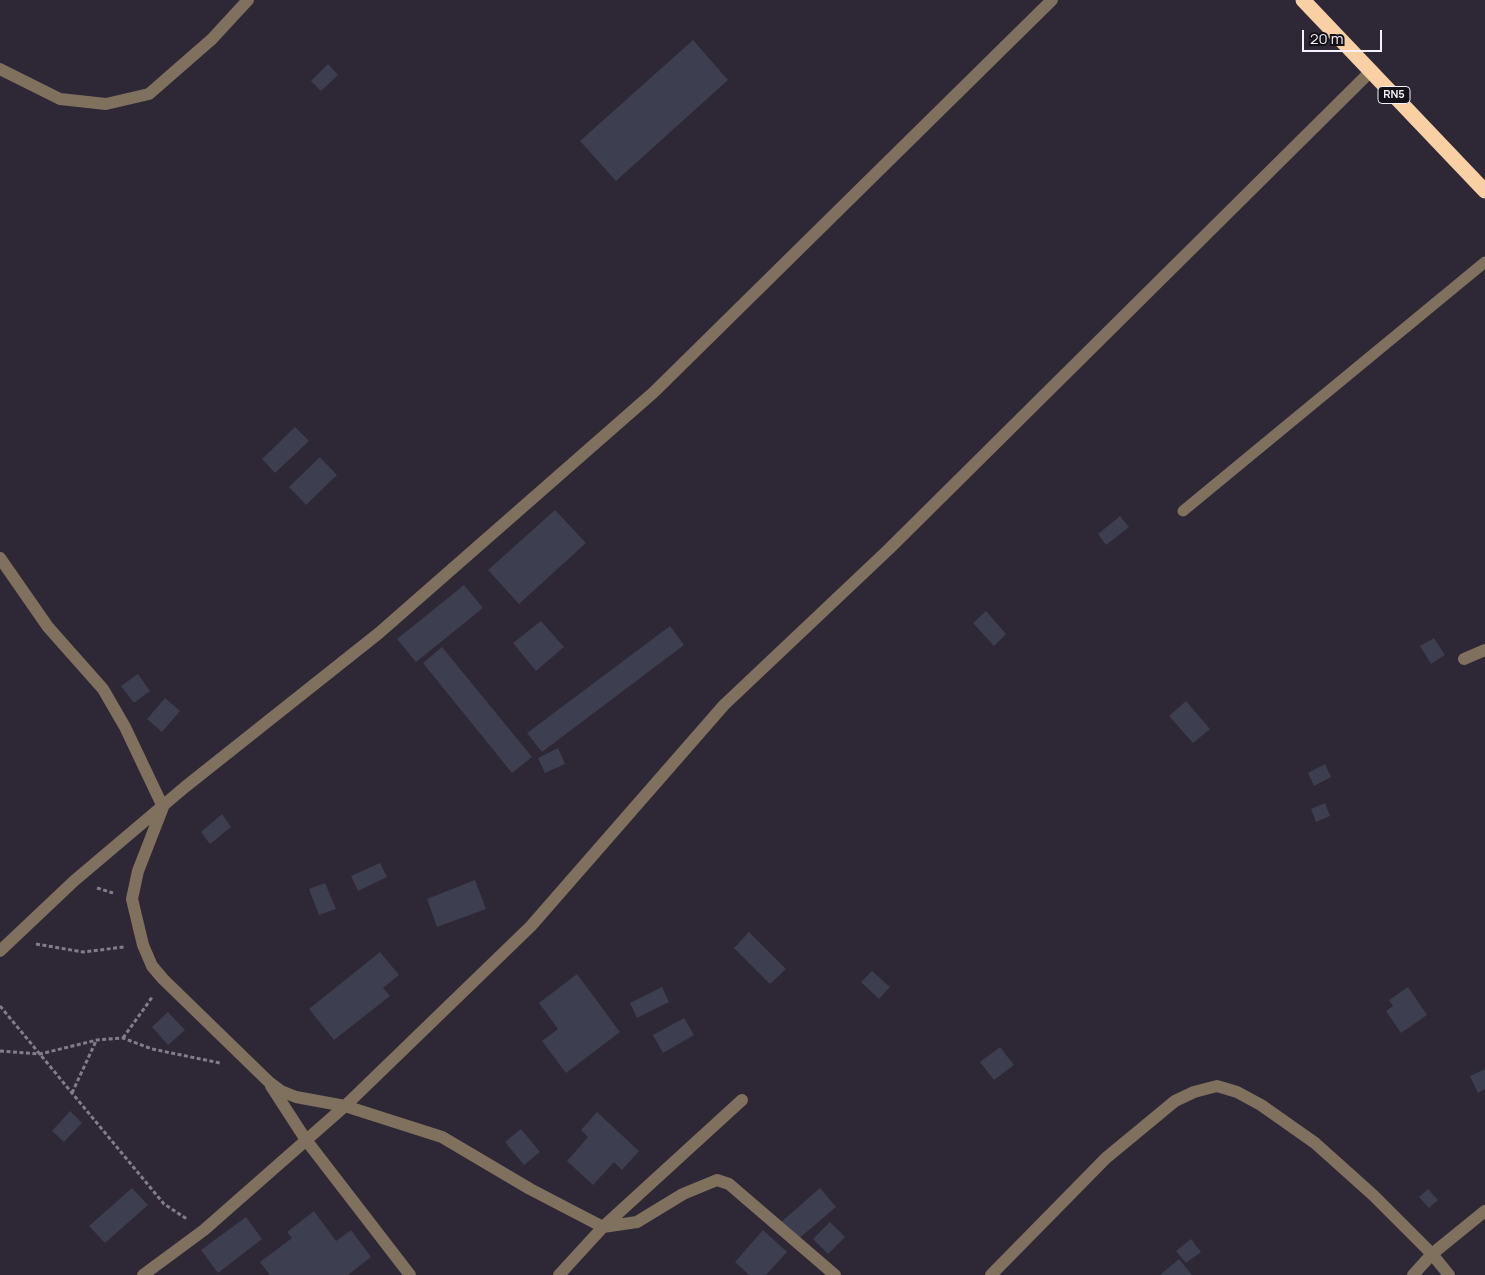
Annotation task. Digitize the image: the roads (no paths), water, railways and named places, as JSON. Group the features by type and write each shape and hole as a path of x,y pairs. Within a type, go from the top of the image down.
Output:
{"highway":[{"name":"RN5","path":"1302,0 1485,191"}],"street":[{"path":"0,68 60,99 106,104 148,94 212,39 248,0"},
{"path":"0,951 74,881 185,787 378,633 654,392 1052,0"},
{"path":"143,1275 204,1230 345,1106 531,926 724,705 889,549 1371,71"},
{"path":"0,558 48,627 102,689 125,727 163,807 138,871 132,899 143,945 152,966 269,1082 281,1091 296,1097 345,1106 442,1137 530,1189 603,1227 638,1222 683,1194 717,1180 722,1181 729,1184 835,1275"},
{"path":"1464,659 1485,650"},
{"path":"269,1082 306,1140 410,1275"},
{"path":"991,1275 1106,1158 1175,1101 1194,1092 1217,1086 1237,1092 1261,1105 1315,1143 1373,1195 1432,1254 1449,1275"},
{"path":"559,1275 603,1227 742,1100"},
{"path":"1413,1275 1432,1254 1485,1210"}],"lane":[{"path":"1183,511 1485,262"}]}
